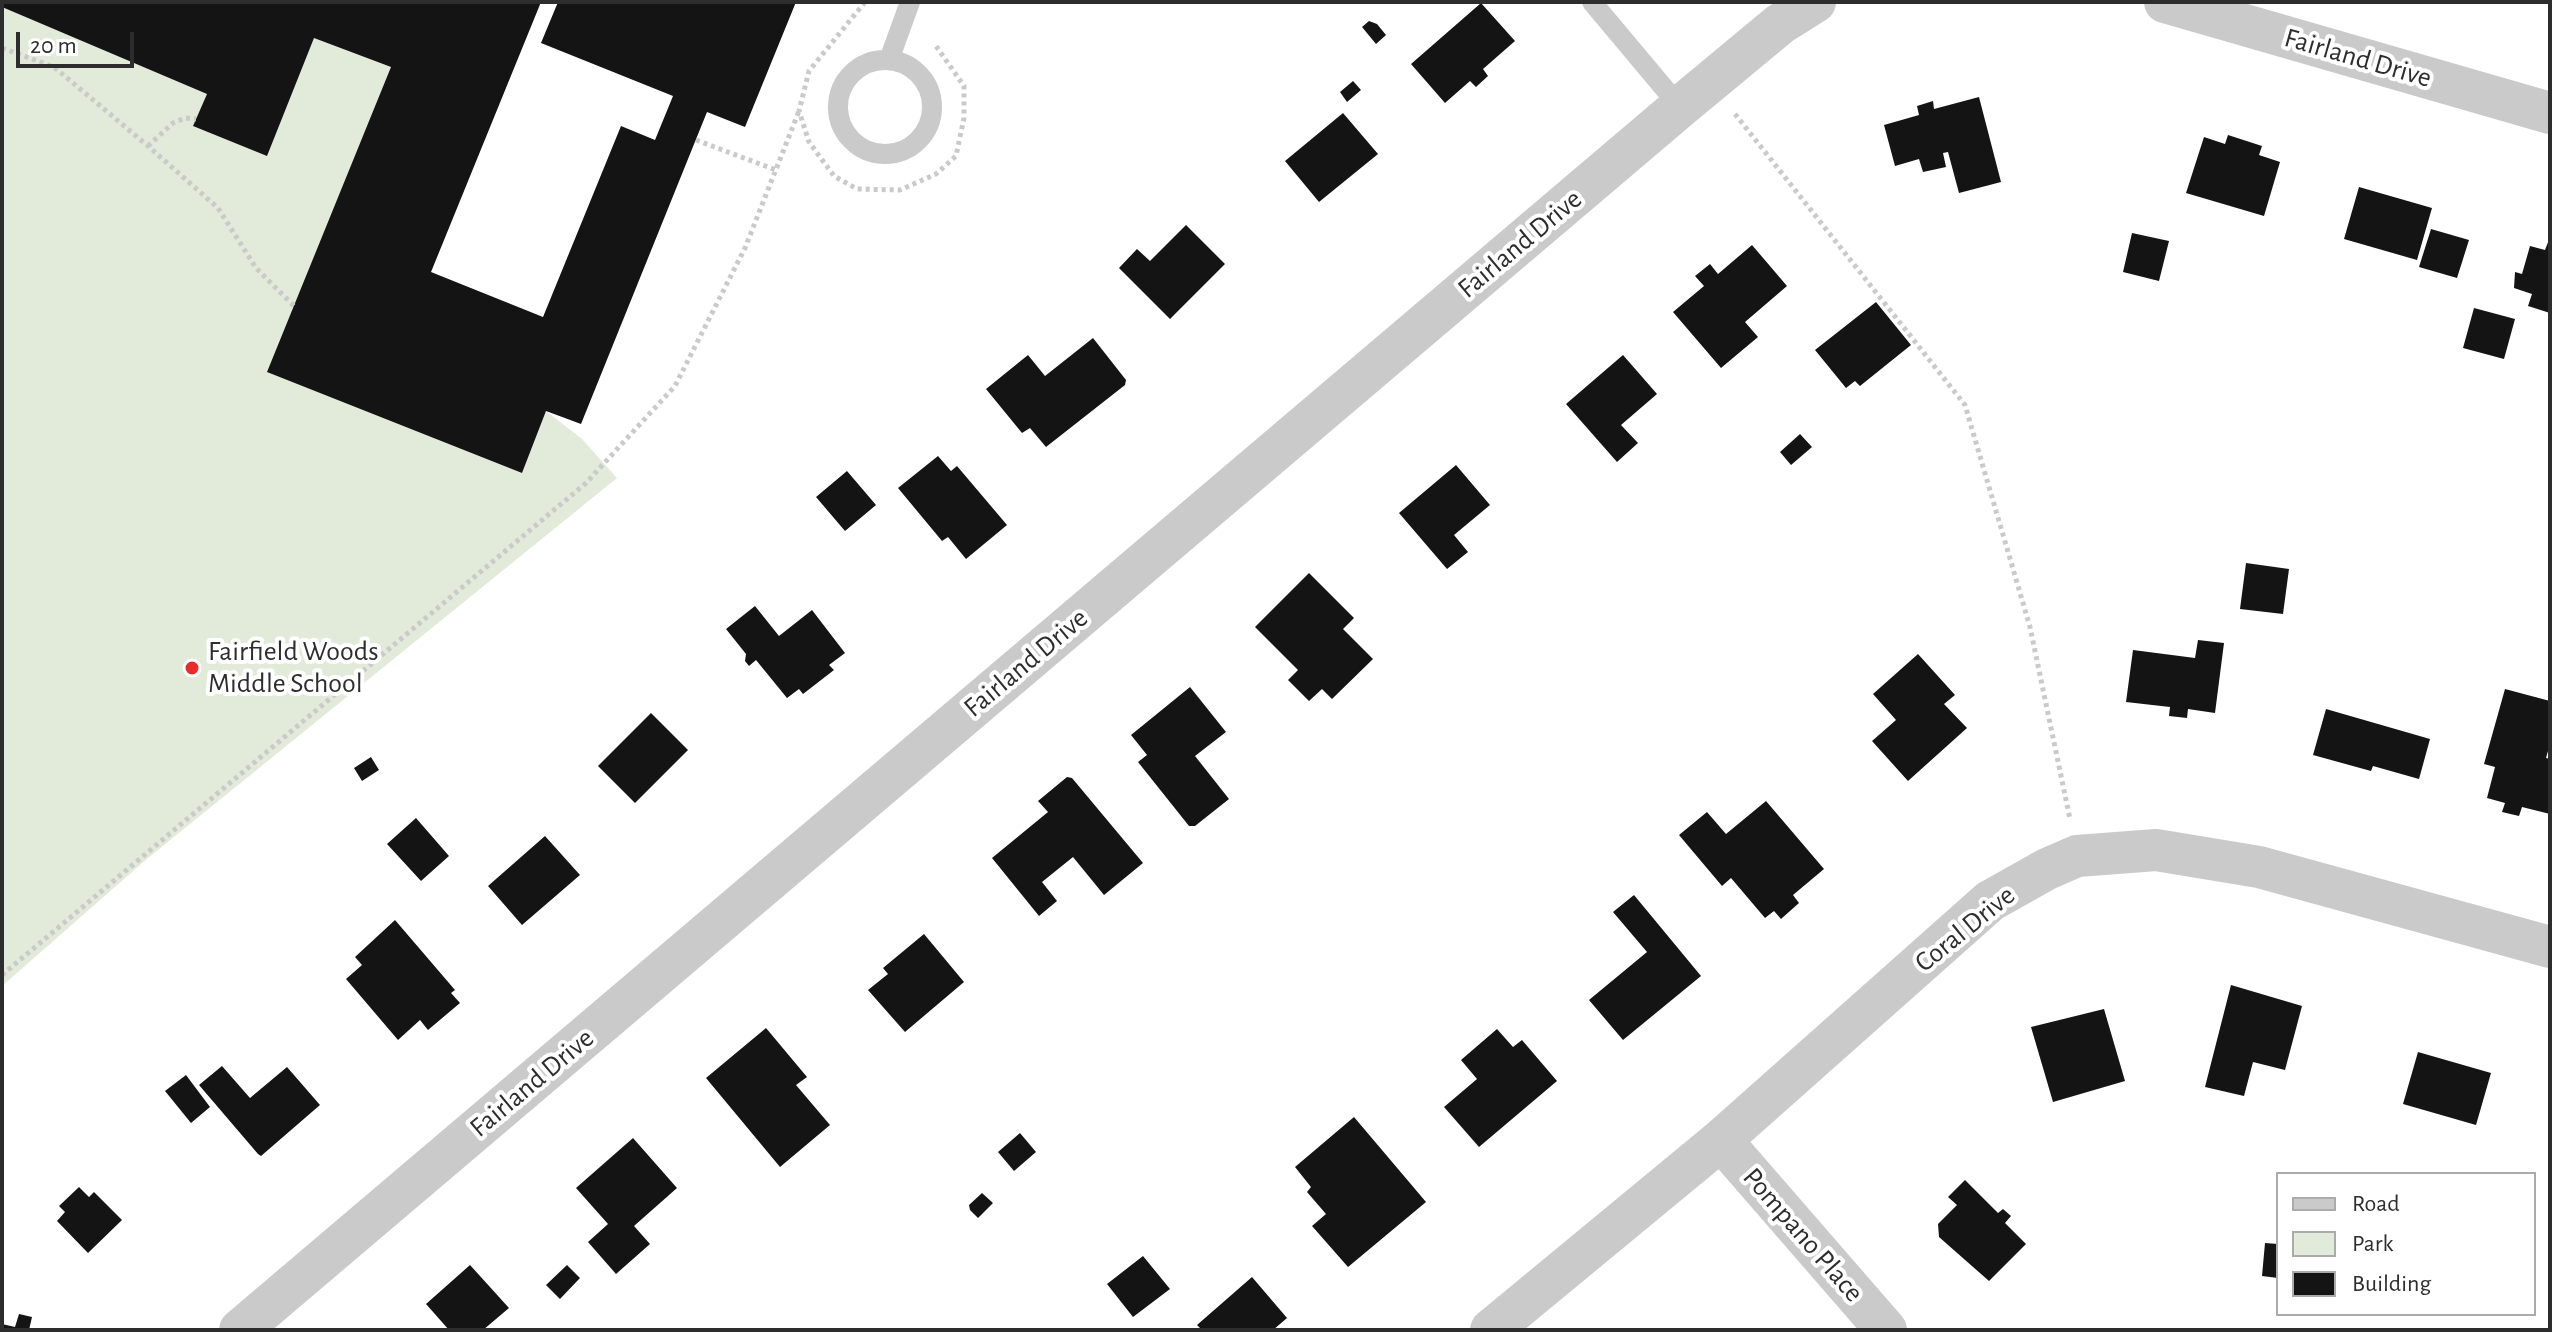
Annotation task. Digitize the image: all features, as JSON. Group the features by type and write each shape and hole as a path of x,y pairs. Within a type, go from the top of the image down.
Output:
{"street":[{"name":"Fairland Drive","path":"240,1330 1680,107 1780,24 1815,2"},
{"name":"Fairland Drive","path":"2165,2 2550,113"},
{"name":"Coral Drive","path":"1491,1330 1721,1140 1990,901 2077,856 2156,850 2259,867 2550,947"},
{"name":"Pompano Place","path":"1721,1140 1886,1330"}],"lane":[{"path":"889,60 910,2"},
{"path":"1592,2 1680,107"},
{"path":"889,60 917,72 927,84 932,99 932,115 927,129 917,142 889,154 873,153 859,147 847,136 837,107 847,79 859,68 889,60"}],"path":[{"path":"2,975 586,483 675,386 745,248 799,111 809,71 865,2"},
{"path":"799,111 809,142 817,154 834,176 857,189 900,190 936,174 956,156 964,118 964,86 936,46"},
{"path":"2,48 54,67 148,146 218,208 256,268 294,306"},
{"path":"1680,107 1735,114 1965,405 2030,627 2077,856"},
{"path":"148,146 173,123 185,118 196,119"},
{"path":"696,140 776,170"}],"green space":[{"path":"2,7 207,94 193,126 266,155 314,38 391,67 268,372 522,473 546,411 582,439 617,478 148,858 2,986"}],"building":[{"path":"2,2 541,2 431,272 543,317 621,126 655,140 673,96 541,43 558,2 796,2 745,127 707,112 581,424 546,411 522,473 267,372 391,67 314,38 267,156 193,126 207,94 2,7"},
{"path":"1481,3 1515,41 1483,69 1488,76 1476,87 1470,81 1445,103 1411,64"},
{"path":"1369,21 1377,24 1386,35 1376,44 1362,27"},
{"path":"1353,81 1361,90 1347,102 1340,92"},
{"path":"1979,97 2001,182 1959,193 1948,152 1943,153 1946,167 1923,172 1919,159 1895,166 1884,125 1919,115 1917,106 1933,101 1934,109"},
{"path":"1343,113 1378,154 1319,202 1285,161"},
{"path":"2228,135 2262,146 2259,155 2280,162 2264,216 2186,193 2204,137 2225,144"},
{"path":"2359,187 2432,208 2417,260 2344,239"},
{"path":"1186,225 1225,264 1170,319 1119,268 1137,249 1150,261"},
{"path":"2431,229 2469,240 2457,278 2419,267"},
{"path":"2132,233 2169,241 2159,281 2123,272"},
{"path":"2550,237 2550,313 2528,306 2532,294 2514,288 2515,272 2522,274 2530,246 2545,250"},
{"path":"1752,245 1787,286 1745,322 1758,337 1721,368 1673,312 1704,286 1695,276 1710,264 1718,274"},
{"path":"1876,302 1911,345 1860,386 1855,381 1846,388 1815,350"},
{"path":"2474,308 2515,319 2504,359 2463,348"},
{"path":"1093,338 1126,380 1125,385 1046,447 1030,428 1022,433 986,389 1028,355 1045,376"},
{"path":"1623,355 1657,394 1621,425 1638,443 1617,462 1566,404"},
{"path":"1800,434 1812,447 1791,465 1780,452"},
{"path":"938,456 951,471 957,466 1007,525 966,559 948,537 942,541 898,488"},
{"path":"1456,465 1490,505 1454,535 1468,552 1447,569 1399,513"},
{"path":"847,471 876,505 845,531 816,497"},
{"path":"2246,563 2289,569 2283,614 2240,609"},
{"path":"1309,573 1354,618 1343,629 1373,659 1332,699 1322,689 1309,701 1288,680 1298,670 1255,627"},
{"path":"755,606 779,636 812,610 845,653 829,665 834,670 803,694 799,689 787,698 756,660 749,666 745,661 746,654 726,629"},
{"path":"2198,640 2224,643 2215,713 2188,709 2187,718 2169,716 2170,707 2126,702 2133,650 2195,658"},
{"path":"1918,654 1955,695 1944,704 1967,728 1908,781 1872,741 1896,720 1873,694"},
{"path":"1190,687 1226,732 1195,756 1229,799 1195,826 1189,826 1138,762 1147,755 1131,735"},
{"path":"2505,689 2550,701 2550,744 2546,758 2550,759 2550,814 2522,807 2519,816 2502,812 2505,803 2487,798 2495,767 2484,764"},
{"path":"2326,709 2430,739 2419,779 2373,766 2371,771 2313,755"},
{"path":"651,713 688,750 635,803 598,766"},
{"path":"371,757 379,770 362,781 354,768"},
{"path":"1067,777 1072,778 1143,863 1104,895 1073,857 1042,882 1057,901 1039,916 992,858 1048,812 1038,801"},
{"path":"1766,801 1824,869 1793,895 1799,903 1781,919 1774,911 1765,918 1731,878 1722,886 1679,835 1707,812 1726,834"},
{"path":"416,818 449,856 421,881 387,844"},
{"path":"545,836 580,875 522,925 488,886"},
{"path":"1634,895 1701,976 1623,1040 1589,1000 1647,952 1613,912"},
{"path":"395,920 455,990 451,993 460,1003 428,1030 420,1020 398,1040 346,979 362,965 355,957"},
{"path":"924,934 964,982 905,1032 868,990 888,974 883,968"},
{"path":"2231,985 2302,1006 2285,1070 2253,1062 2244,1096 2205,1087"},
{"path":"2104,1009 2125,1081 2053,1102 2031,1027"},
{"path":"766,1028 807,1077 796,1085 830,1125 780,1167 706,1078"},
{"path":"1497,1029 1513,1047 1522,1040 1557,1081 1479,1147 1444,1107 1477,1079 1461,1060"},
{"path":"2418,1052 2491,1073 2476,1125 2403,1104"},
{"path":"222,1066 250,1098 287,1067 320,1105 261,1156 199,1085"},
{"path":"186,1075 210,1107 191,1123 165,1091"},
{"path":"1354,1117 1426,1202 1348,1267 1312,1226 1326,1214 1307,1192 1311,1187 1295,1167"},
{"path":"1020,1133 1036,1152 1014,1171 998,1152"},
{"path":"633,1138 677,1188 634,1226 650,1244 616,1274 588,1242 608,1224 576,1188"},
{"path":"1965,1180 1998,1213 2003,1209 2011,1216 2005,1223 2026,1244 1989,1281 1939,1237 1938,1224 1957,1205 1948,1197"},
{"path":"79,1187 89,1197 94,1192 122,1220 88,1253 57,1221 65,1212 59,1206"},
{"path":"982,1193 993,1203 978,1218 969,1205"},
{"path":"2265,1243 2276,1244 2276,1278 2262,1276"},
{"path":"1143,1256 1170,1289 1133,1317 1107,1284"},
{"path":"470,1265 509,1308 483,1330 449,1330 426,1304"},
{"path":"567,1265 580,1278 560,1299 546,1285"},
{"path":"1252,1277 1287,1318 1273,1330 1202,1330 1197,1325"},
{"path":"19,1314 32,1317 29,1330 2,1330 2,1324 15,1327"}],"place":[{"name":"Fairfield Woods Middle School","path":"192,668"}]}
